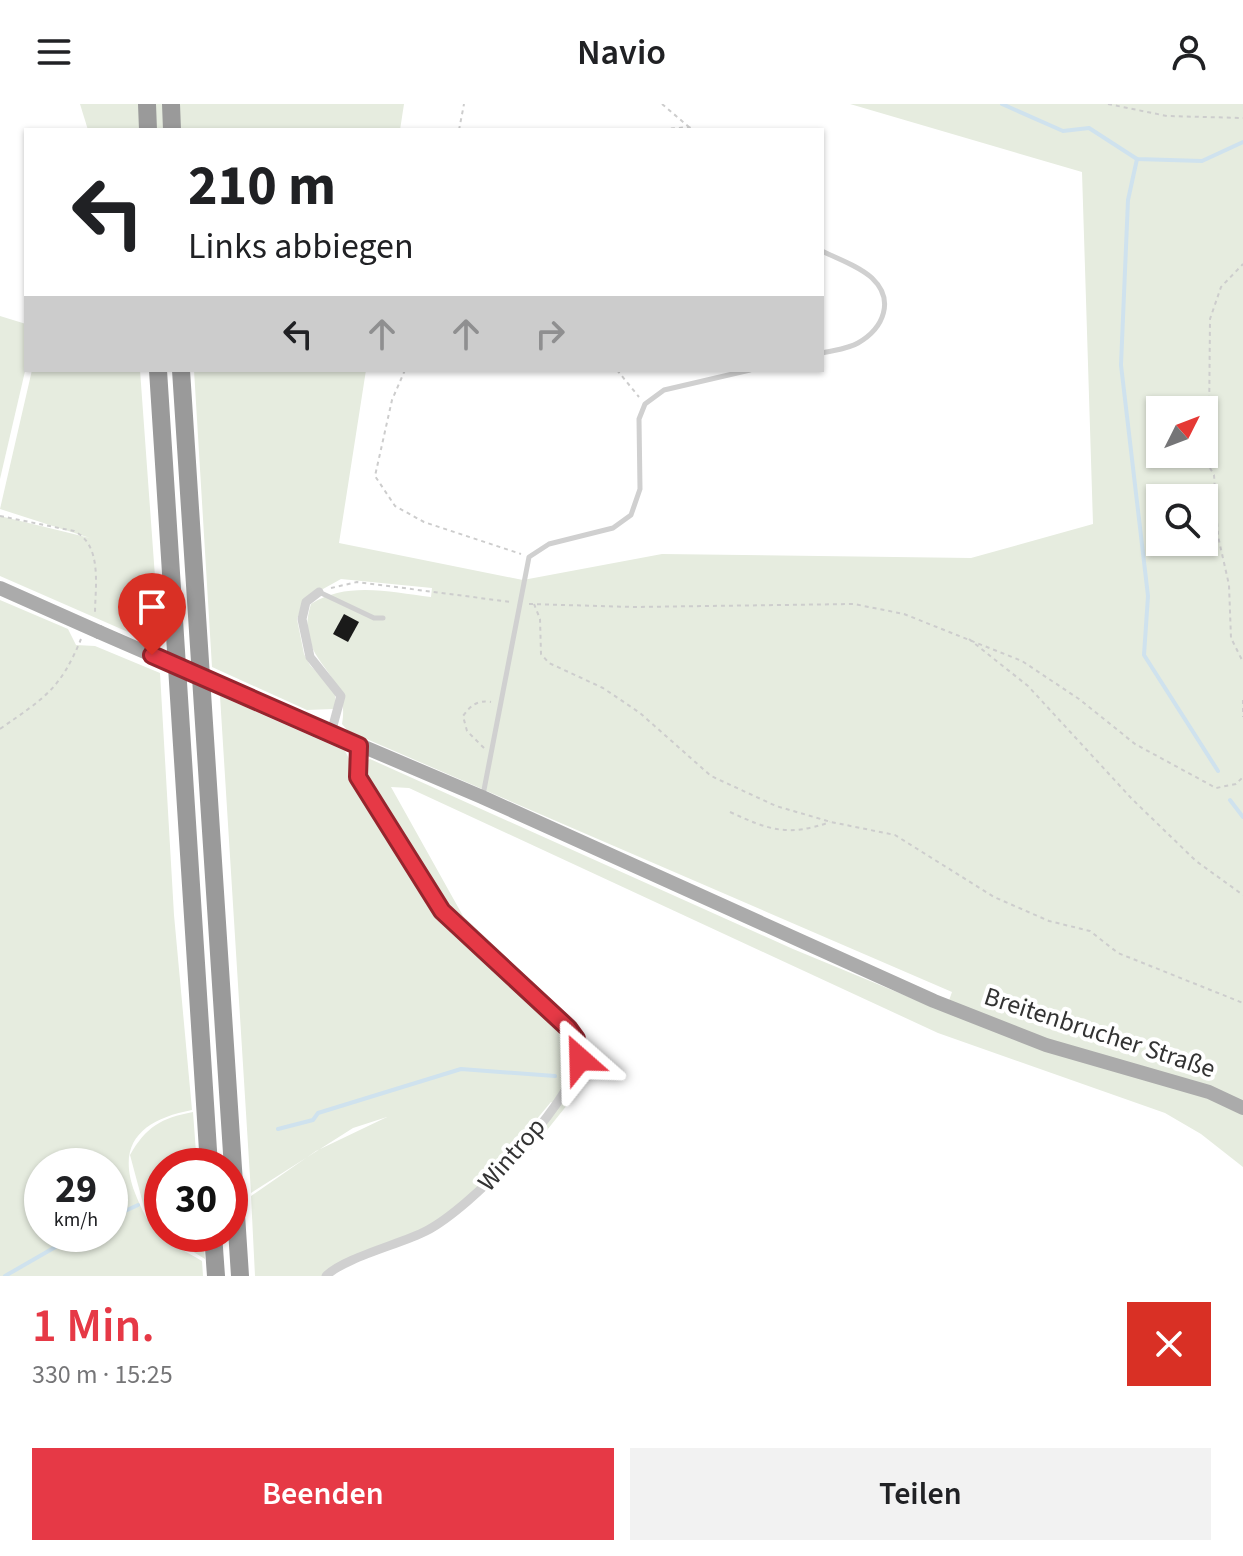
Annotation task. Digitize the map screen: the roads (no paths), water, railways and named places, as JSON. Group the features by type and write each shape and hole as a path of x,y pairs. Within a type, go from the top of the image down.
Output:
{"highway":[{"path":"147,104 148,128"},
{"path":"171,104 172,128"},
{"path":"158,372 208,1148"},
{"path":"181,372 240,1276"},
{"path":"214,1252 216,1276"}],"main road":[{"name":"Breitenbrucher Straße","path":"0,588 94,626 359,746 482,797 853,967 1046,1045 1209,1092 1243,1108"}],"street":[{"path":"319,592 306,602 302,619 310,657 339,689 341,696 331,733"},
{"name":"Wintrop","path":"326,1276 425,1232 457,1213 527,1140 568,1086 580,1059 576,1039 568,1028 442,911 358,777 359,746"}],"lane":[{"path":"824,252 869,275 883,290 886,308 879,326 860,343 824,352"},
{"path":"482,797 529,557 549,544 613,528 631,515 640,489 639,419 645,404 664,390 741,372"},
{"path":"319,592 374,618 383,618"}],"waterway":[{"path":"1002,104 1063,131 1089,128 1137,159 1202,161 1243,142"},
{"path":"1137,159 1128,200 1121,365 1148,596 1144,655 1218,771"},
{"path":"1230,800 1243,817"},
{"path":"278,1129 313,1120 318,1113 461,1069 555,1076"},
{"path":"128,1210 138,1205"},
{"path":"5,1276 47,1252"}]}
